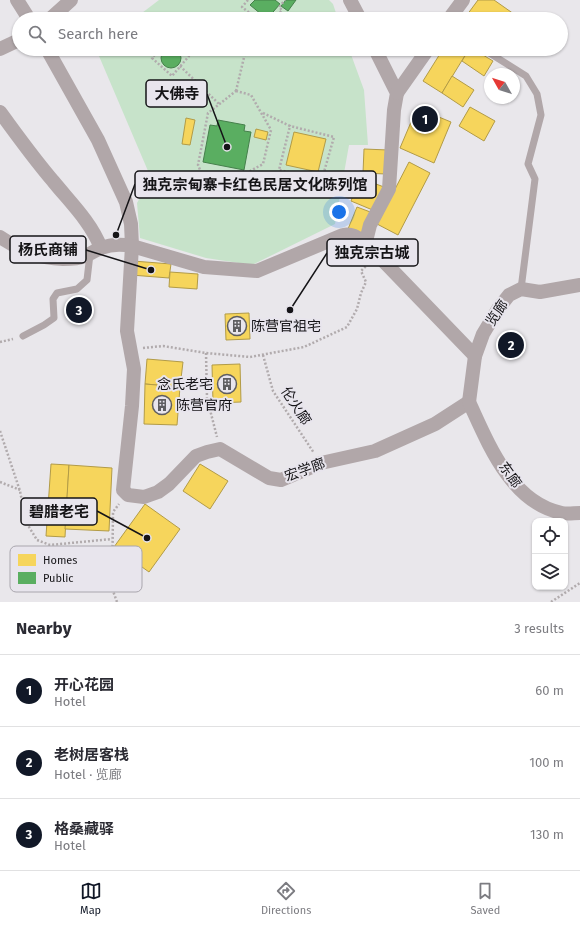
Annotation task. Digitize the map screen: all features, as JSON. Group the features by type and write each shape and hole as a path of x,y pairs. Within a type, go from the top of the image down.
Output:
{"street":[{"path":"17,0 25,12"},
{"path":"58,12 71,0"},
{"path":"350,0 356,12"},
{"path":"454,12 463,0"},
{"path":"0,49 12,43"},
{"path":"51,56 98,140 126,202 131,224 132,246 127,331 134,369 132,406 123,490 128,495 144,497 158,492 169,484 196,456 220,449"},
{"path":"378,56 397,93"},
{"path":"367,244 370,226 389,189 394,110 397,93 423,56"},
{"path":"0,112 96,234 96,251"},
{"path":"0,237 27,253 43,258 73,259 116,245 132,246 204,266 257,271 342,235 354,235 367,244 475,356"},
{"name":"览廊","path":"469,402 475,356 482,334 509,295 521,289 540,292 580,286"},
{"name":"宏学廊","path":"220,449 269,478 281,480 321,463 375,451 435,424 469,402"},
{"name":"东廊","path":"469,402 487,441 508,475 520,490 537,504 562,513 580,513"}],"lane":[{"path":"494,56 526,76 537,94 541,115 528,164 535,179 521,289"},
{"path":"24,336 54,318 53,299 57,293 77,289 88,280 96,251"}],"path":[{"path":"248,0 242,7 248,12"},
{"path":"280,12 282,10 279,7 285,0"},
{"path":"154,56 152,58 172,76 189,56"},
{"path":"236,92 251,95 271,130 263,164 230,182 203,177 198,165 208,113 236,92 244,56"},
{"path":"180,66 219,104"},
{"path":"262,113 290,126 334,137 322,179 279,170 290,126"},
{"path":"131,349 163,346 206,353 250,357 304,347 347,326 357,309 361,293 366,282 361,271 377,254"},
{"path":"206,353 208,398 220,449"},
{"name":"伦火廊","path":"263,355 273,391 321,463"},
{"path":"0,431 20,491 26,522 37,540 50,545 112,539"},
{"path":"0,482 20,491"},
{"path":"112,546 113,512 128,495"},
{"path":"551,602 580,583"},
{"path":"113,592 117,602"}],"green space":[{"path":"159,0 329,0 333,4 336,12 143,12"},
{"path":"99,56 352,56 364,90 368,145 349,145 335,224 252,265 206,258 140,238 137,203 151,178"}],"building: Homes":[{"path":"478,0 494,0 511,12 469,12"},
{"path":"439,56 465,56 442,93 423,81"},
{"path":"465,56 485,56 493,61 489,68 484,68 484,76 462,61"},
{"path":"452,76 474,90 463,107 442,93"},
{"path":"470,107 495,121 484,141 459,126"},
{"path":"417,108 451,122 434,163 400,148"},
{"path":"186,118 195,120 190,145 182,144"},
{"path":"256,129 268,132 266,140 254,137"},
{"path":"294,132 326,139 318,172 286,165"},
{"path":"364,149 388,150 386,174 363,173"},
{"path":"409,162 430,173 398,235 377,224"},
{"path":"360,178 384,187 375,211 351,201"},
{"path":"357,207 373,213 365,235 348,229"},
{"path":"133,261 171,264 169,278 131,275"},
{"path":"170,272 198,274 197,289 169,287"},
{"name":"陈营官祖宅","path":"249,313 250,339 226,340 225,314"},
{"path":"147,359 183,362 180,387 145,384"},
{"name":"念氏老宅","path":"240,364 241,402 213,403 212,365"},
{"name":"陈营官府","path":"145,384 180,387 177,425 144,424"},
{"path":"51,464 69,465 65,537 46,536"},
{"path":"200,464 228,481 210,509 183,491"},
{"path":"69,465 112,468 109,531 65,529"},
{"path":"145,504 180,529 149,572 142,567 142,546 115,546"}],"building: Public":[{"path":"255,0 275,0 280,4 273,12 258,12 250,5"},
{"path":"286,0 296,0 288,11 281,6"},
{"path":"161,56 181,56 181,62 175,68 167,68 161,62"},
{"path":"218,120 245,125 244,131 251,132 244,170 203,162 210,125 217,126"}],"place":[{"name":"开心花园","path":"425,119"},
{"name":"大佛寺","path":"227,147"},
{"name":"独克宗甸寨卡红色民居文化陈列馆","path":"116,235"},
{"name":"杨氏商铺","path":"151,270"},
{"name":"格桑藏驿","path":"79,310"},
{"name":"独克宗古城","path":"290,310"},
{"name":"陈营官祖宅","path":"237,326"},
{"name":"老树居客栈","path":"511,345"},
{"name":"念氏老宅","path":"227,384"},
{"name":"陈营官府","path":"162,405"},
{"name":"碧腊老宅","path":"147,538"}]}
